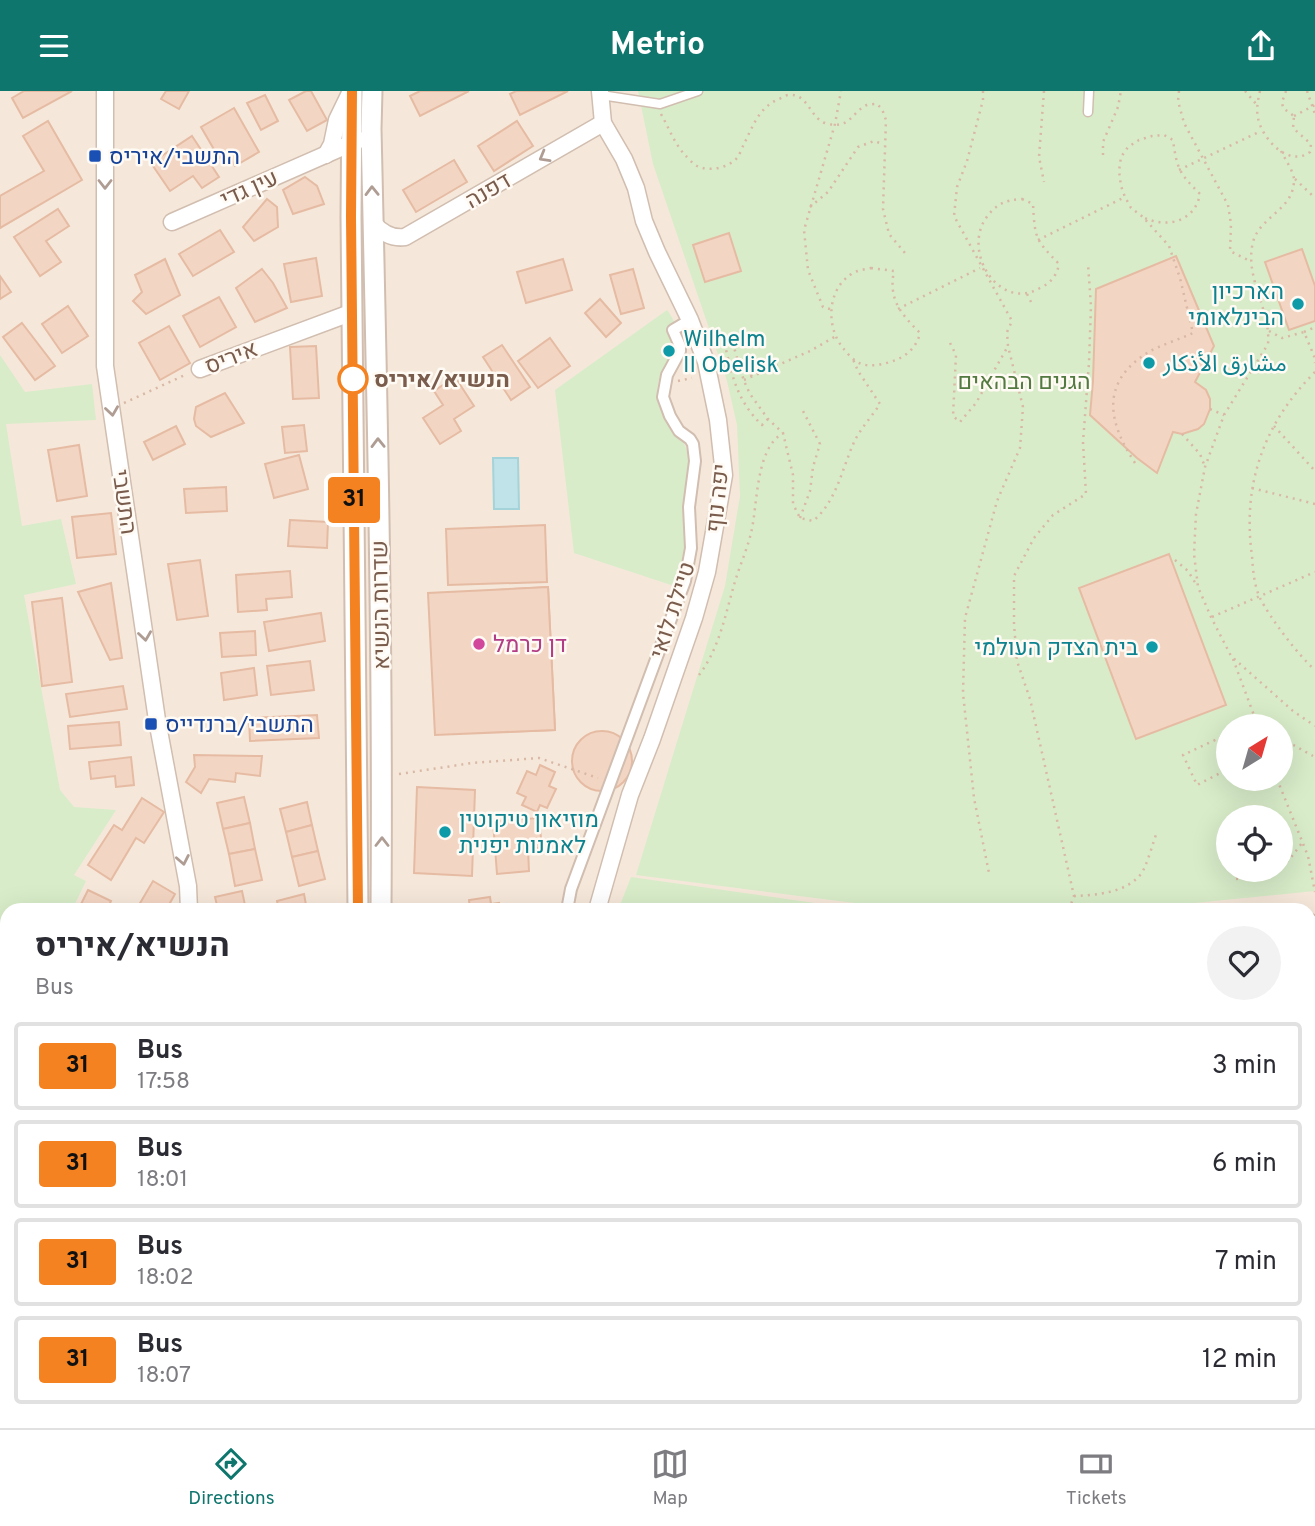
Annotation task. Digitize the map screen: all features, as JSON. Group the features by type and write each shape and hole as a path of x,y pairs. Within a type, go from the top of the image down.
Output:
{"street":[{"name":"התשבי","path":"105,91 105,366 157,720 188,886 189,903"},
{"name":"שדרות הנשיא","path":"351,91 358,903"},
{"path":"326,155 332,144 337,120 351,91"},
{"name":"שדרות הנשיא","path":"372,91 383,774 381,903"},
{"name":"יפה נוף","path":"599,903 630,795 694,618 707,572 724,475 718,420 699,340 657,253 624,159 603,123 601,93"},
{"name":"דפנה","path":"373,223 390,236 405,237 603,123"},
{"name":"עין גדי","path":"172,222 351,144 371,129"},
{"name":"איריס","path":"200,369 352,312"},
{"name":"טיילת לואי","path":"568,903 571,889 685,580 691,548 689,507 695,461 693,444 679,431 670,417 663,397 667,375 680,351 673,330 690,320"}],"lane":[{"path":"601,93 660,104 698,91"},
{"path":"1088,112 1089,91"}],"path":[{"path":"831,310 823,307 808,270 804,230 835,124 841,91"},
{"path":"983,91 971,149 957,187 954,216 1012,321 1007,333 1007,346 1023,407 1020,448 997,501 965,618 963,693 974,798 989,873"},
{"path":"1044,91 1039,157 1044,182"},
{"path":"1102,155 1103,142 1118,107 1121,91"},
{"path":"1179,91 1178,100 1184,123 1228,205 1231,224 1230,251 1250,261"},
{"path":"1245,91 1257,105"},
{"path":"1260,91 1257,105 1262,131 1281,151 1291,156 1304,156 1310,152 1311,144 1293,128 1294,116"},
{"path":"1286,91 1283,108 1294,116"},
{"path":"1307,91 1315,114"},
{"path":"653,103 685,155 698,167 713,169 727,165 737,157 757,117 773,101 789,95 798,96 816,118 823,123 835,124 846,122 868,105 877,104 883,109 886,120 883,209 889,234 905,253"},
{"path":"1294,116 1313,106"},
{"path":"1179,170 1262,131"},
{"path":"1164,135 1173,140 1179,170 1200,194 1199,203 1191,212 1180,220 1167,224 1153,222 1131,208 1121,186 1119,171 1121,157 1128,147 1139,140 1164,135"},
{"path":"810,207 828,192 858,147 874,141 885,145"},
{"path":"1281,151 1295,179 1315,198"},
{"path":"1198,587 1194,554 1196,513 1205,467 1224,415 1268,344 1269,331 1250,261 1253,240 1268,218 1284,207 1290,199 1295,179"},
{"path":"1038,240 1125,197"},
{"path":"1022,199 1033,204 1038,240 1059,264 1058,273 1039,289 1027,294 1012,292 990,277 983,267 979,255 980,227 995,206 1008,200 1022,199"},
{"path":"1135,463 1122,443 1116,426 1113,409 1115,389 1125,371 1147,353 1193,333 1169,246 1143,217"},
{"path":"1072,903 1074,896 1030,699 1017,661 1014,576 1034,538 1053,515 1086,493 1083,442 1090,363 1091,306 1088,264"},
{"path":"898,309 983,267"},
{"path":"871,268 894,271 892,280 898,309 919,333 918,342 899,358 871,366 858,363 852,357 836,336 832,325 831,306 844,281 855,272 871,268"},
{"path":"1027,294 1032,304"},
{"path":"1269,331 1282,338 1315,327"},
{"path":"1304,332 1315,363"},
{"path":"744,381 836,336"},
{"path":"950,343 956,355 953,416 961,422 976,403 1007,346"},
{"path":"768,419 762,425 741,398 732,376 725,345 733,344 744,381 755,401 783,433 793,475 793,504 800,518"},
{"path":"800,518 813,521 822,514 835,491 856,438 880,404 852,357"},
{"path":"752,376 747,369 754,364"},
{"name":"איריס","path":"112,409 200,369"},
{"path":"1315,372 1300,387 1274,426 1261,452 1254,475 1249,517 1250,544 1259,596 1293,646 1315,670"},
{"path":"674,382 708,373"},
{"path":"735,401 741,398"},
{"path":"1210,409 1224,415"},
{"path":"800,518 810,491 820,444 803,411"},
{"path":"1274,426 1315,471"},
{"path":"699,675 709,662 719,638 750,535 756,510 756,490 768,449 776,437 783,433"},
{"path":"1182,434 1200,454 1205,467"},
{"path":"1252,488 1315,504"},
{"path":"1175,560 1188,571 1198,587 1231,656 1253,714"},
{"path":"1211,617 1315,572"},
{"path":"1231,656 1293,711 1315,726"},
{"path":"1216,740 1183,755 1197,785 1216,775"},
{"path":"1293,745 1313,756"},
{"path":"403,773 472,763 538,758 610,782"},
{"path":"1282,791 1308,856 1315,892"},
{"path":"1074,896 1094,895 1125,887 1142,873 1157,832"},
{"path":"1293,855 1302,843"},
{"path":"1308,856 1315,862"}],"shaded area":[{"path":"0,91 1315,91 1315,903 0,903"}],"green space":[{"name":"הגנים הבהאים","path":"638,91 1315,91 1315,891 1195,903 854,903 636,875 725,586 740,496 737,425 727,381 653,164"},
{"path":"667,310 676,326 679,344 665,364 657,394 663,416 685,445 688,456 685,551 679,578 671,585 574,553 555,390"},
{"path":"0,355 25,392 92,384 96,420 6,424 22,526 61,519 76,584 24,595 60,790 74,807 116,810 74,875 86,881 75,903 0,903"},
{"path":"631,877 815,903 621,903"}],"water":[{"path":"493,458 518,458 519,509 494,509"}],"building":[{"path":"24,91 72,91 23,118 12,98"},
{"path":"166,91 189,91 179,109 161,99"},
{"path":"311,91 327,120 307,131 289,100"},
{"path":"420,91 469,91 420,116 410,96"},
{"path":"516,91 568,91 520,115 510,94"},
{"path":"265,95 278,121 261,130 247,103"},
{"path":"234,108 259,152 235,166 227,153 219,158 201,127"},
{"path":"48,121 82,180 0,228 0,196 44,171 23,136"},
{"path":"517,121 533,146 494,171 478,146"},
{"path":"192,136 219,177 202,188 193,176 170,191 151,163"},
{"path":"454,160 467,182 416,212 403,190"},
{"path":"305,177 317,186 324,204 293,214 283,190"},
{"path":"267,199 277,207 278,227 254,241 243,227"},
{"path":"58,209 69,226 46,241 61,262 40,276 14,237"},
{"path":"220,230 234,252 193,276 179,254"},
{"path":"729,233 741,271 705,282 693,245"},
{"name":"הארכיון הבינלאומי","path":"1302,249 1315,286 1315,321 1289,330 1265,262"},
{"name":"مشارق الأذكار","path":"1176,256 1214,346 1195,382 1206,390 1210,409 1204,424 1198,429 1182,434 1173,432 1157,473 1090,415 1096,289"},
{"path":"316,258 322,296 291,302 284,264"},
{"path":"165,259 180,295 146,314 133,301 142,292 135,275"},
{"path":"563,259 572,290 526,303 517,272"},
{"path":"262,269 287,308 255,322 236,288"},
{"path":"633,269 644,308 621,314 610,275"},
{"path":"0,276 11,292 0,299"},
{"path":"219,297 236,327 200,347 183,316"},
{"path":"600,299 621,323 606,337 585,313"},
{"path":"68,306 88,336 62,353 42,324"},
{"path":"22,323 55,366 35,380 3,337"},
{"path":"169,326 190,363 160,380 139,343"},
{"path":"550,338 570,366 538,388 518,361"},
{"path":"502,345 530,387 511,400 483,357"},
{"path":"316,346 319,398 293,399 290,347"},
{"path":"455,377 474,406 454,419 461,431 440,444 423,418 443,405 434,391"},
{"path":"225,393 244,423 211,437 196,426 196,407"},
{"path":"304,425 307,451 285,453 282,427"},
{"path":"176,426 185,444 153,460 144,442"},
{"path":"79,445 87,496 57,501 48,450"},
{"path":"299,455 308,489 274,498 265,464"},
{"path":"226,487 227,511 186,513 184,489"},
{"path":"111,513 116,554 77,558 72,517"},
{"path":"290,520 328,522 327,548 288,546"},
{"path":"545,525 547,582 448,585 446,529"},
{"name":"בית הצדק העולמי","path":"1169,554 1226,705 1136,739 1079,588"},
{"path":"200,560 208,616 177,620 168,564"},
{"path":"290,571 292,597 266,599 267,610 238,612 236,575"},
{"path":"111,583 122,658 110,660 78,592"},
{"path":"548,587 555,730 501,732 497,590"},
{"path":"548,587 555,730 435,735 428,593"},
{"path":"62,598 72,682 42,686 32,602"},
{"path":"321,613 325,641 269,651 264,622"},
{"path":"255,631 256,655 222,657 220,633"},
{"path":"310,661 314,690 271,695 267,666"},
{"path":"254,668 257,695 224,700 221,673"},
{"path":"123,686 127,709 70,717 66,694"},
{"path":"317,715 319,738 250,741 249,718"},
{"path":"119,722 121,745 70,749 68,726"},
{"path":"602,731 619,736 627,744 632,761 627,778 619,786 602,791 585,786 577,778 572,761 577,744 585,736"},
{"path":"194,755 262,756 260,776 236,773 235,782 209,779 201,793 186,782 195,767"},
{"path":"131,757 134,785 116,787 115,776 91,779 89,762"},
{"path":"540,765 555,772 549,786 556,789 547,808 540,805 537,812 522,805 526,797 517,793 527,771 536,775"},
{"name":"מוזיאון טיקוטין לאמנות יפנית","path":"417,787 475,790 472,876 414,873"},
{"path":"244,797 250,823 223,829 217,803"},
{"path":"142,798 164,812 144,843 136,838 111,880 88,865 114,825 122,830"},
{"path":"307,802 312,825 286,832 280,809"},
{"path":"539,818 542,848 528,849 529,871 497,874 493,821"},
{"path":"250,823 255,849 229,854 223,829"},
{"path":"312,825 318,851 292,857 286,832"},
{"path":"255,849 262,880 235,886 229,854"},
{"path":"318,851 325,879 299,886 292,857"},
{"path":"153,881 175,894 170,903 140,903"},
{"path":"88,890 111,901 110,903 82,903"},
{"path":"242,891 245,903 216,903 215,897"},
{"path":"304,894 306,903 277,903"},
{"path":"490,897 491,903 469,903 469,900"}],"bus line":[{"name":"31","path":"352,91 358,903"}],"place":[{"name":"התשבי/איריס","path":"95,156"},
{"name":"הארכיון הבינלאומי","path":"1298,304"},
{"name":"Wilhelm II Obelisk","path":"669,351"},
{"name":"مشارق الأذكار","path":"1149,363"},
{"name":"הנשיא/איריס","path":"353,379"},
{"name":"דן כרמל","path":"479,644"},
{"name":"בית הצדק העולמי","path":"1152,647"},
{"name":"התשבי/ברנדייס","path":"151,724"},
{"name":"מוזיאון טיקוטין לאמנות יפנית","path":"445,832"}]}
